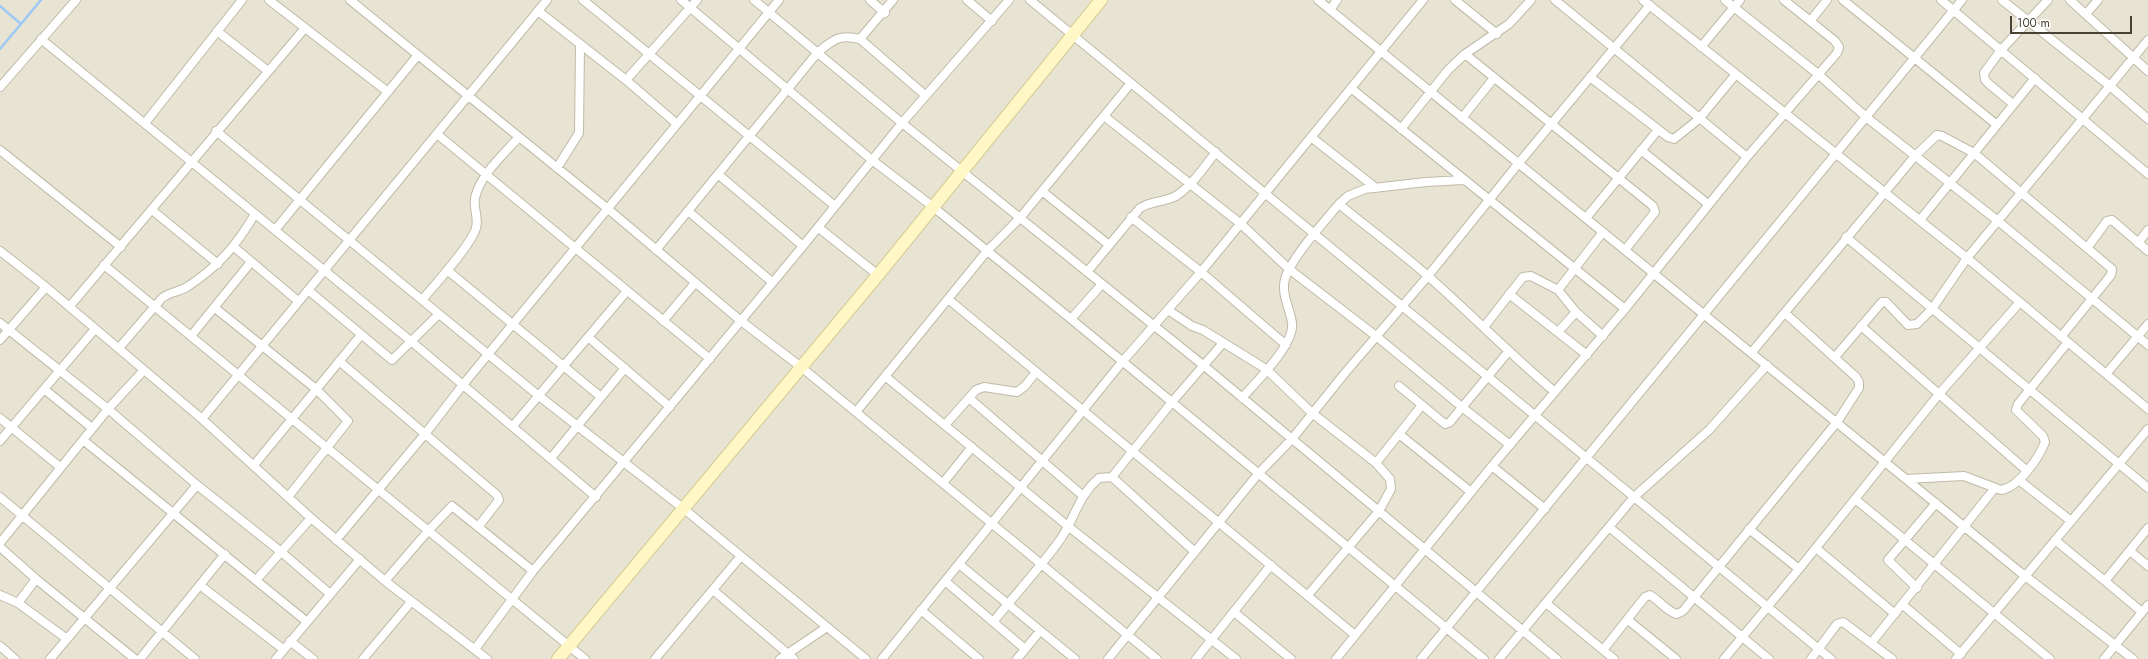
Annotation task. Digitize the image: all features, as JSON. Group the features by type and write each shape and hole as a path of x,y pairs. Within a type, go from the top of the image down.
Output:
{"main road":[{"path":"558,659 878,274 1101,0"}],"street":[{"path":"0,87 76,0"},
{"path":"145,123 242,0"},
{"path":"269,0 388,92"},
{"path":"350,0 518,138 608,209 741,322 801,367 1158,659"},
{"path":"202,419 547,0"},
{"path":"583,0 835,206"},
{"path":"681,0 739,47 872,160 932,206 1071,319 1484,659"},
{"path":"626,80 697,0"},
{"path":"754,0 902,123 1203,365 1557,659"},
{"path":"336,540 425,434 462,386 490,355 739,47 779,0"},
{"path":"870,0 885,12"},
{"path":"860,39 885,12 893,0"},
{"path":"968,0 992,21"},
{"path":"475,649 511,599 741,322 772,282 819,228 925,95 1009,0"},
{"path":"1030,0 1266,193 1314,235 1536,415 1718,567 1832,659"},
{"path":"1318,0 1965,527 2133,659"},
{"path":"1330,10 1337,0"},
{"path":"882,659 1122,362 1201,272 1352,89 1423,0"},
{"path":"1456,0 1497,34"},
{"path":"1401,129 1448,70 1465,54 1497,34 1509,24 1531,0"},
{"path":"1555,0 1746,156"},
{"path":"1725,0 1818,74 1866,117 1951,183 2148,345"},
{"path":"1701,46 1740,0"},
{"path":"1336,659 1492,466 1603,336 1746,156 1837,53 1839,47 1835,41 1811,20 1784,0"},
{"path":"1811,20 1827,0"},
{"path":"1843,0 1997,125"},
{"path":"1941,0 2148,174"},
{"path":"1421,659 1962,0"},
{"path":"2002,0 2110,86 2148,119"},
{"path":"2013,104 1985,80 1984,73 2001,50 2048,0"},
{"path":"2070,0 2148,71"},
{"path":"2086,14 2098,0"},
{"path":"1108,659 1258,474 1292,439 1376,336 1428,276 1551,123 1614,48 1647,2 1967,258 2148,409"},
{"path":"538,11 626,80 677,124"},
{"path":"70,306 152,210 216,131 305,28"},
{"path":"217,31 268,71"},
{"path":"656,250 719,175 818,52 838,38 847,36 860,39 925,95"},
{"path":"42,39 412,342 462,386 513,426 596,497"},
{"path":"1835,357 1882,302 1886,302 1908,325 1912,326 1917,324 1932,309 1967,258 2148,40"},
{"path":"557,168 579,133 580,45"},
{"path":"1465,54 1655,209 1655,212 1624,250"},
{"path":"275,230 418,55"},
{"path":"1590,77 1658,130 1674,139 1699,119 1736,74"},
{"path":"1462,118 1494,78"},
{"path":"1920,220 2035,78"},
{"path":"856,412 987,251 1020,218 1132,83"},
{"path":"1352,89 1625,309"},
{"path":"1104,116 1240,224 1289,269 1376,336 1510,445"},
{"path":"1586,218 1658,130"},
{"path":"216,131 438,314 576,426 684,509 866,659"},
{"path":"437,134 486,176 710,359"},
{"path":"1752,352 1884,192 1915,156 1937,135 1942,136 1974,153 2022,192 2112,269 2111,275 2092,299 2018,404 2016,410 2043,436 2045,442 2042,451 2026,470 2020,481 2006,489 1994,489 1964,476 1906,478"},
{"path":"422,300 447,270 476,230 474,200 486,176 518,138"},
{"path":"1312,138 1376,188"},
{"path":"0,150 121,247"},
{"path":"1641,150 1708,204"},
{"path":"1087,272 1131,218 1147,204 1175,196 1190,184 1216,152"},
{"path":"719,175 804,246"},
{"path":"1242,398 1286,345 1292,333 1292,323 1284,289 1289,269 1339,204 1356,192 1376,188 1426,182 1464,180"},
{"path":"1042,191 1109,245"},
{"path":"1339,204 1428,276 1508,352 1555,392"},
{"path":"152,210 218,264"},
{"path":"688,211 772,282"},
{"path":"119,348 168,293 185,288 218,264 234,247 255,214"},
{"path":"1131,218 1201,272 1286,345"},
{"path":"2087,248 2107,220 2112,220 2148,251"},
{"path":"819,228 878,274"},
{"path":"2138,243 2148,230"},
{"path":"1558,290 1603,232"},
{"path":"1846,238 2148,488"},
{"path":"234,247 298,301"},
{"path":"0,250 70,306 95,329 202,419 336,540 411,602 487,659"},
{"path":"191,336 252,262"},
{"path":"104,265 293,418 584,659"},
{"path":"447,270 601,397"},
{"path":"1484,328 1509,294 1523,277 1527,275 1558,290 1576,312 1603,336"},
{"path":"663,321 695,283"},
{"path":"1071,319 1102,284"},
{"path":"0,340 10,331 46,287"},
{"path":"308,290 392,360 412,342 438,314"},
{"path":"513,426 627,291"},
{"path":"1509,294 1587,355"},
{"path":"948,299 1355,635"},
{"path":"1724,659 1799,569 1939,394 2020,302"},
{"path":"215,308 316,389 348,421 288,497"},
{"path":"1168,310 1266,369 1312,413 1376,463 1390,479 1392,485 1391,489 1379,511 1308,595"},
{"path":"1558,332 1576,312"},
{"path":"1603,650 1628,620 1645,596 1650,595 1673,613 1677,614 1683,611 1837,422 1859,388 1859,382 1856,377 1785,313"},
{"path":"0,323 108,409 197,485 280,550 329,593"},
{"path":"2106,373 2148,324"},
{"path":"1861,326 2026,470"},
{"path":"0,441 95,329"},
{"path":"254,465 361,335"},
{"path":"588,337 670,407"},
{"path":"1112,477 1132,450 1223,343"},
{"path":"1399,386 1445,424 1450,422 1487,375 1508,352"},
{"path":"339,361 499,498 478,526"},
{"path":"1499,659 1610,527 1634,496 1709,430 1767,365"},
{"path":"551,458 625,368"},
{"path":"0,543 92,428 144,370"},
{"path":"945,425 976,390 984,387 1017,392 1025,386 1036,372"},
{"path":"886,376 1069,527 1236,659"},
{"path":"44,389 92,428"},
{"path":"969,398 1082,495"},
{"path":"1376,463 1422,405"},
{"path":"0,418 60,467"},
{"path":"1903,604 1959,656 2148,429"},
{"path":"1399,434 1471,492"},
{"path":"83,440 257,579 306,621"},
{"path":"943,483 972,447"},
{"path":"1492,466 1545,509"},
{"path":"993,622 1041,564 1069,527 1082,495 1099,478 1112,477 1195,552"},
{"path":"2020,481 2071,521"},
{"path":"50,659 197,485"},
{"path":"1872,642 1917,588 1994,489"},
{"path":"0,497 195,659"},
{"path":"1855,499 2050,659"},
{"path":"1917,588 1888,560 1936,503"},
{"path":"385,581 428,531 452,506 534,571"},
{"path":"257,579 280,550 311,518"},
{"path":"1610,527 1768,659"},
{"path":"2105,581 2148,528"},
{"path":"1749,529 1799,569"},
{"path":"2055,540 2105,581 2145,609 2104,659"},
{"path":"0,547 36,579 135,659"},
{"path":"1816,548 1895,614"},
{"path":"2130,551 2148,566"},
{"path":"140,659 201,586 225,554"},
{"path":"655,659 741,556"},
{"path":"276,659 329,593 360,559"},
{"path":"959,564 1075,659"},
{"path":"1196,659 1271,565"},
{"path":"18,603 36,579"},
{"path":"945,581 1025,649"},
{"path":"201,586 283,649"},
{"path":"713,590 791,656"},
{"path":"0,595 18,603 67,639"},
{"path":"363,659 411,602"},
{"path":"1546,603 1614,659"},
{"path":"921,610 979,659"},
{"path":"1234,612 1291,659"},
{"path":"1628,620 1676,659"},
{"path":"1811,659 1837,624 1843,622 1872,642 1892,659"},
{"path":"780,659 791,656 827,627"},
{"path":"1017,659 1040,631"},
{"path":"290,640 313,659"},
{"path":"0,646 15,659"},
{"path":"965,659 971,652"}],"shaded area":[{"path":"0,0 2148,0 2148,659 0,659"}],"waterway":[{"path":"0,49 41,0"},
{"path":"0,6 21,24"}]}
